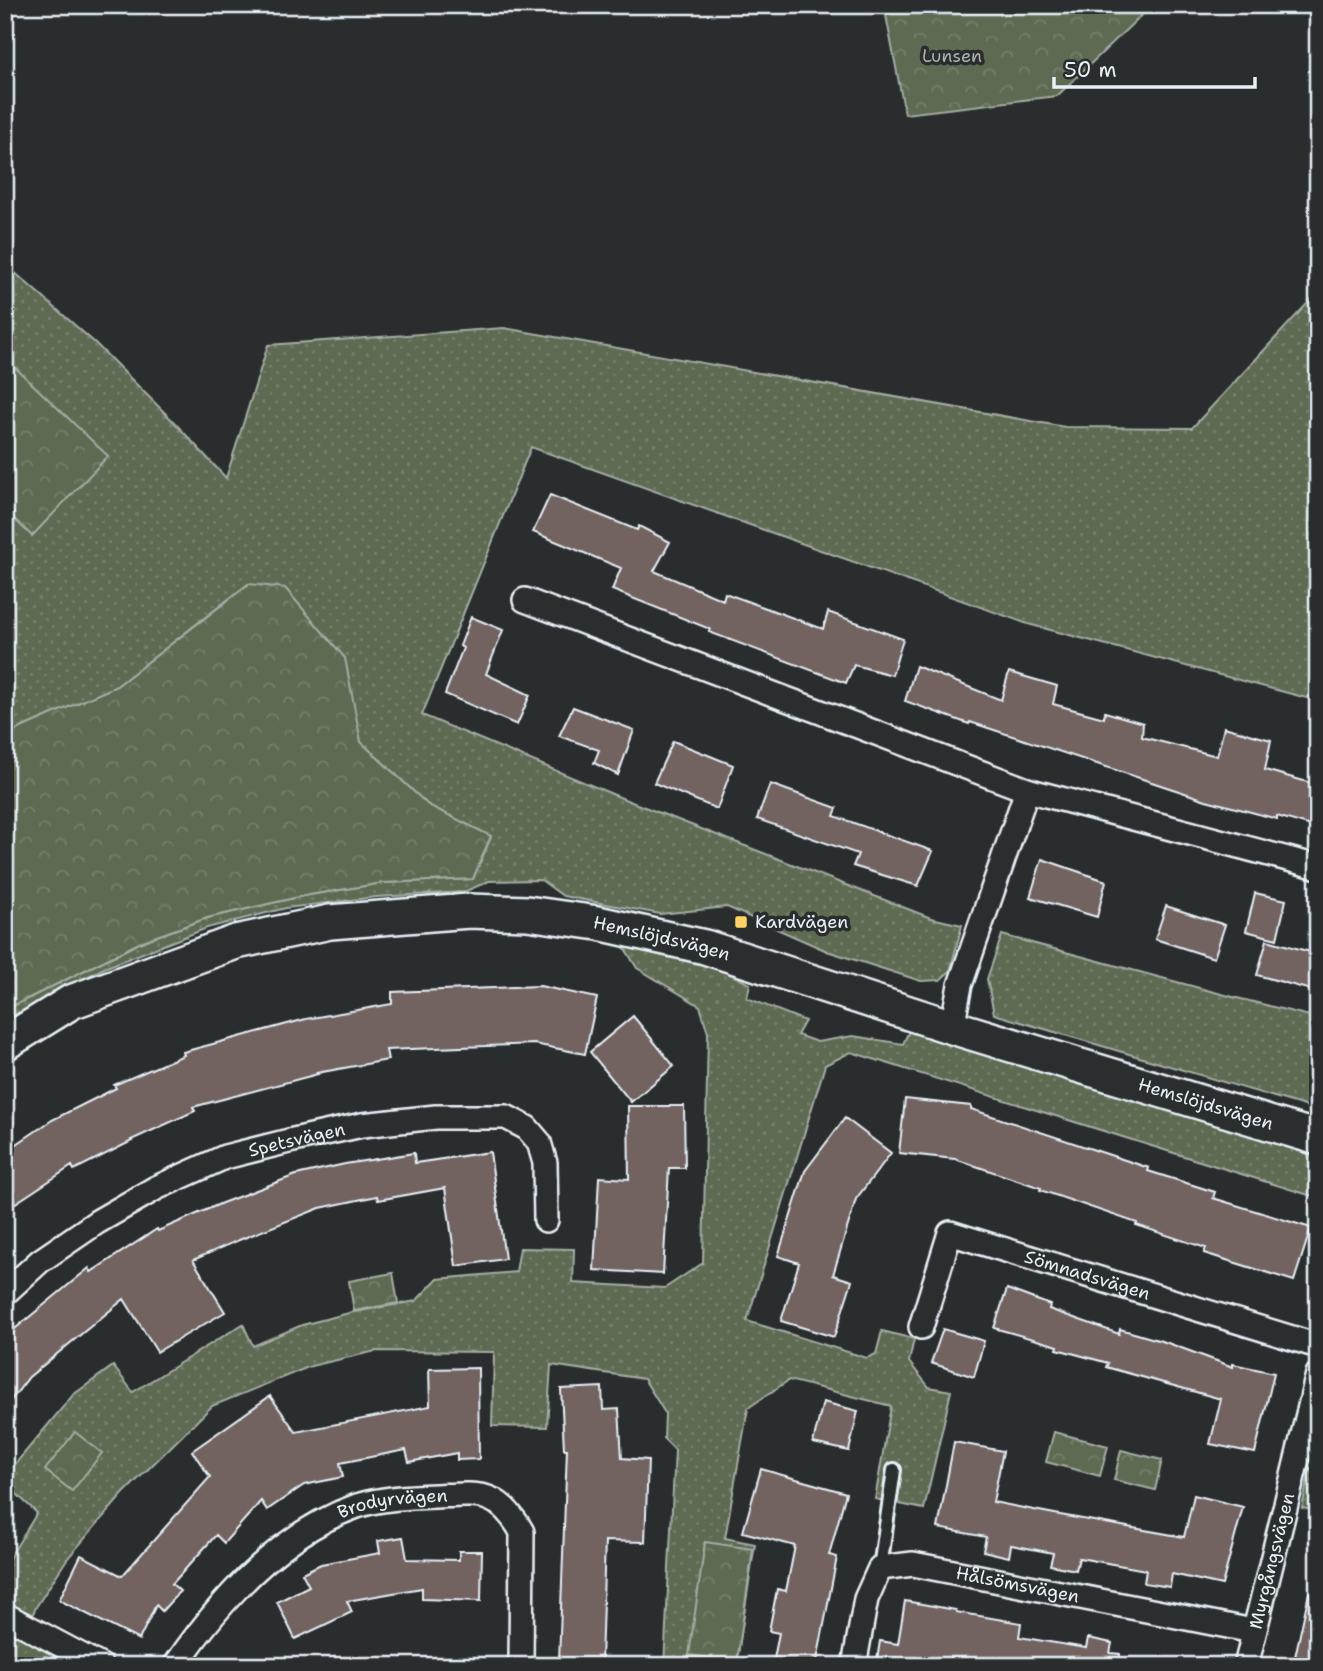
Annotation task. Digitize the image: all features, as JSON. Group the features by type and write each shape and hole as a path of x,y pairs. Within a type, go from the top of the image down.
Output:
{"street":[{"path":"525,600 1027,790 1318,867"},
{"path":"952,1027 960,985 1027,790"},
{"name":"Hemslöjdsvägen","path":"5,1043 71,1002 236,942 330,922 469,911 527,913 598,923 705,947 952,1027 1318,1138"},
{"name":"Spetsvägen","path":"5,1293 40,1261 97,1222 156,1188 225,1157 362,1125 436,1117 506,1117 527,1128 539,1142 545,1163 546,1220"},
{"name":"Sömnadsvägen","path":"921,1327 950,1233 1318,1346"},
{"name":"Myrgångsvägen","path":"1245,1666 1318,1374"},
{"name":"Brodyrvägen","path":"175,1666 225,1600 270,1556 320,1523 358,1506 395,1498 474,1494 489,1497 504,1507 522,1532 521,1666"},
{"name":"Hålsömsvägen","path":"880,1568 913,1564 1253,1631"},
{"path":"854,1666 866,1599 880,1568"},
{"path":"5,1615 101,1666"}],"lane":[{"path":"880,1568 894,1470"}],"green space":[{"name":"Lunsen","path":"884,5 1152,5 1057,96 905,114"},
{"path":"5,264 94,342 226,478 268,345 504,328 1065,427 1192,428 1318,292 1318,701 1028,624 531,447 422,715 629,801 931,918 962,925 950,971 940,980 921,981 827,951 727,907 660,914 563,896 541,880 489,881 464,892 376,897 286,908 207,928 104,968 5,1020 5,1010 143,941 207,918 303,896 383,883 473,879 491,837 428,805 361,742 248,584 117,686 5,735"},
{"path":"5,358 108,456 32,536 5,510"},
{"path":"249,584 285,588 345,658 361,742 428,805 491,836 473,879 383,883 303,896 207,918 143,941 5,1010 5,735 117,686"},
{"path":"1002,935 1318,1018 1318,1110 994,1014 987,979"},
{"path":"621,942 707,962 750,984 747,998 805,1021 797,1035 817,1042 853,1036 903,1044 909,1031 1318,1155 1318,1198 851,1052 825,1065 747,1321 867,1358 876,1354 882,1331 914,1339 909,1362 929,1387 951,1391 924,1509 875,1499 891,1406 789,1380 748,1408 725,1538 755,1544 736,1666 664,1666 675,1450 664,1439 665,1413 644,1379 551,1365 547,1427 492,1426 494,1352 376,1351 311,1366 212,1406 123,1494 67,1559 36,1607 23,1635 81,1666 5,1666 5,1565 37,1513 5,1483 5,1476 73,1395 113,1366 133,1392 243,1324 253,1346 302,1325 416,1301 437,1279 516,1272 520,1248 574,1249 573,1283 665,1288 703,1263 708,1033 700,1006 637,968"},
{"path":"393,1273 398,1303 354,1311 349,1281"},
{"path":"75,1432 102,1453 72,1491 45,1470"},
{"path":"1054,1432 1108,1446 1100,1476 1046,1462"},
{"path":"1121,1450 1162,1460 1155,1490 1114,1480"},
{"path":"1310,1468 1318,1470 1318,1511 1302,1508"},
{"path":"705,1542 753,1549 737,1662 689,1655"}],"building":[{"path":"550,495 637,530 639,526 670,542 654,571 723,600 725,593 823,629 828,612 903,639 892,675 854,665 846,683 709,632 710,629 612,590 621,568 533,532"},
{"path":"471,617 503,630 486,674 530,695 517,725 445,694 463,648 460,646"},
{"path":"916,666 1001,700 1009,672 1057,686 1053,704 1104,718 1105,712 1143,723 1142,737 1217,756 1224,727 1271,740 1265,770 1318,785 1318,828 1206,800 905,701"},
{"path":"573,707 634,730 618,775 594,763 599,750 559,736"},
{"path":"673,741 733,765 717,809 654,783"},
{"path":"770,784 837,808 834,816 933,851 918,886 853,866 858,854 757,819"},
{"path":"1042,859 1106,881 1097,917 1030,897"},
{"path":"1255,893 1286,900 1277,939 1246,931"},
{"path":"1166,906 1225,925 1214,958 1155,939"},
{"path":"1267,940 1318,954 1318,992 1257,975"},
{"path":"540,986 597,998 585,1054 534,1044 386,1050 388,1060 317,1073 193,1107 195,1111 74,1170 72,1166 5,1210 5,1152 52,1120 116,1088 114,1085 184,1055 183,1052 306,1019 392,1004 392,992"},
{"path":"633,1016 674,1066 631,1102 590,1052"},
{"path":"905,1099 971,1106 971,1109 1215,1192 1213,1198 1311,1228 1294,1281 1204,1253 1206,1248 955,1159 899,1153"},
{"path":"628,1106 684,1106 685,1168 669,1168 663,1274 594,1270 599,1177 629,1179"},
{"path":"845,1118 891,1153 856,1199 833,1275 852,1281 834,1337 781,1321 799,1263 778,1256 805,1171"},
{"path":"490,1152 505,1259 456,1266 445,1188 378,1200 377,1196 320,1208 193,1260 225,1312 157,1352 124,1299 29,1377 5,1408 5,1337 89,1268 91,1272 157,1229 158,1231 296,1175 414,1153 415,1163"},
{"path":"1007,1289 1050,1305 1049,1309 1119,1334 1120,1329 1233,1367 1233,1364 1274,1373 1255,1453 1210,1444 1221,1399 1106,1367 1108,1363 994,1328"},
{"path":"943,1329 984,1341 974,1377 931,1363"},
{"path":"478,1368 479,1459 457,1460 457,1453 409,1462 406,1450 340,1463 343,1477 304,1485 267,1510 261,1501 224,1543 216,1535 172,1584 180,1591 162,1611 156,1605 139,1640 59,1600 81,1555 122,1576 210,1477 192,1451 270,1396 296,1432 430,1406 429,1369"},
{"path":"602,1387 603,1410 619,1409 622,1458 648,1460 645,1542 605,1541 601,1662 559,1661 567,1449 564,1449 561,1389"},
{"path":"823,1402 858,1411 849,1451 813,1443"},
{"path":"954,1442 1003,1451 993,1502 1184,1537 1194,1495 1243,1507 1222,1585 1172,1574 1170,1587 1144,1583 1146,1570 1079,1558 1076,1570 1050,1565 1053,1553 1011,1545 1009,1557 983,1551 986,1537 938,1528"},
{"path":"761,1469 846,1493 829,1555 837,1557 816,1666 774,1659 779,1633 769,1631 777,1589 786,1591 795,1546 743,1532"},
{"path":"403,1537 407,1559 459,1560 459,1551 482,1551 481,1601 422,1599 422,1588 347,1601 352,1612 295,1639 277,1602 309,1586 302,1573 321,1564 380,1553 378,1541"},
{"path":"1309,1593 1318,1594 1318,1666 1293,1666"},
{"path":"905,1601 1021,1623 1019,1637 1086,1648 1088,1638 1112,1643 1110,1653 1120,1654 1119,1666 876,1666 880,1641 898,1644"}],"place":[{"name":"Kardvägen","path":"741,922"}]}
